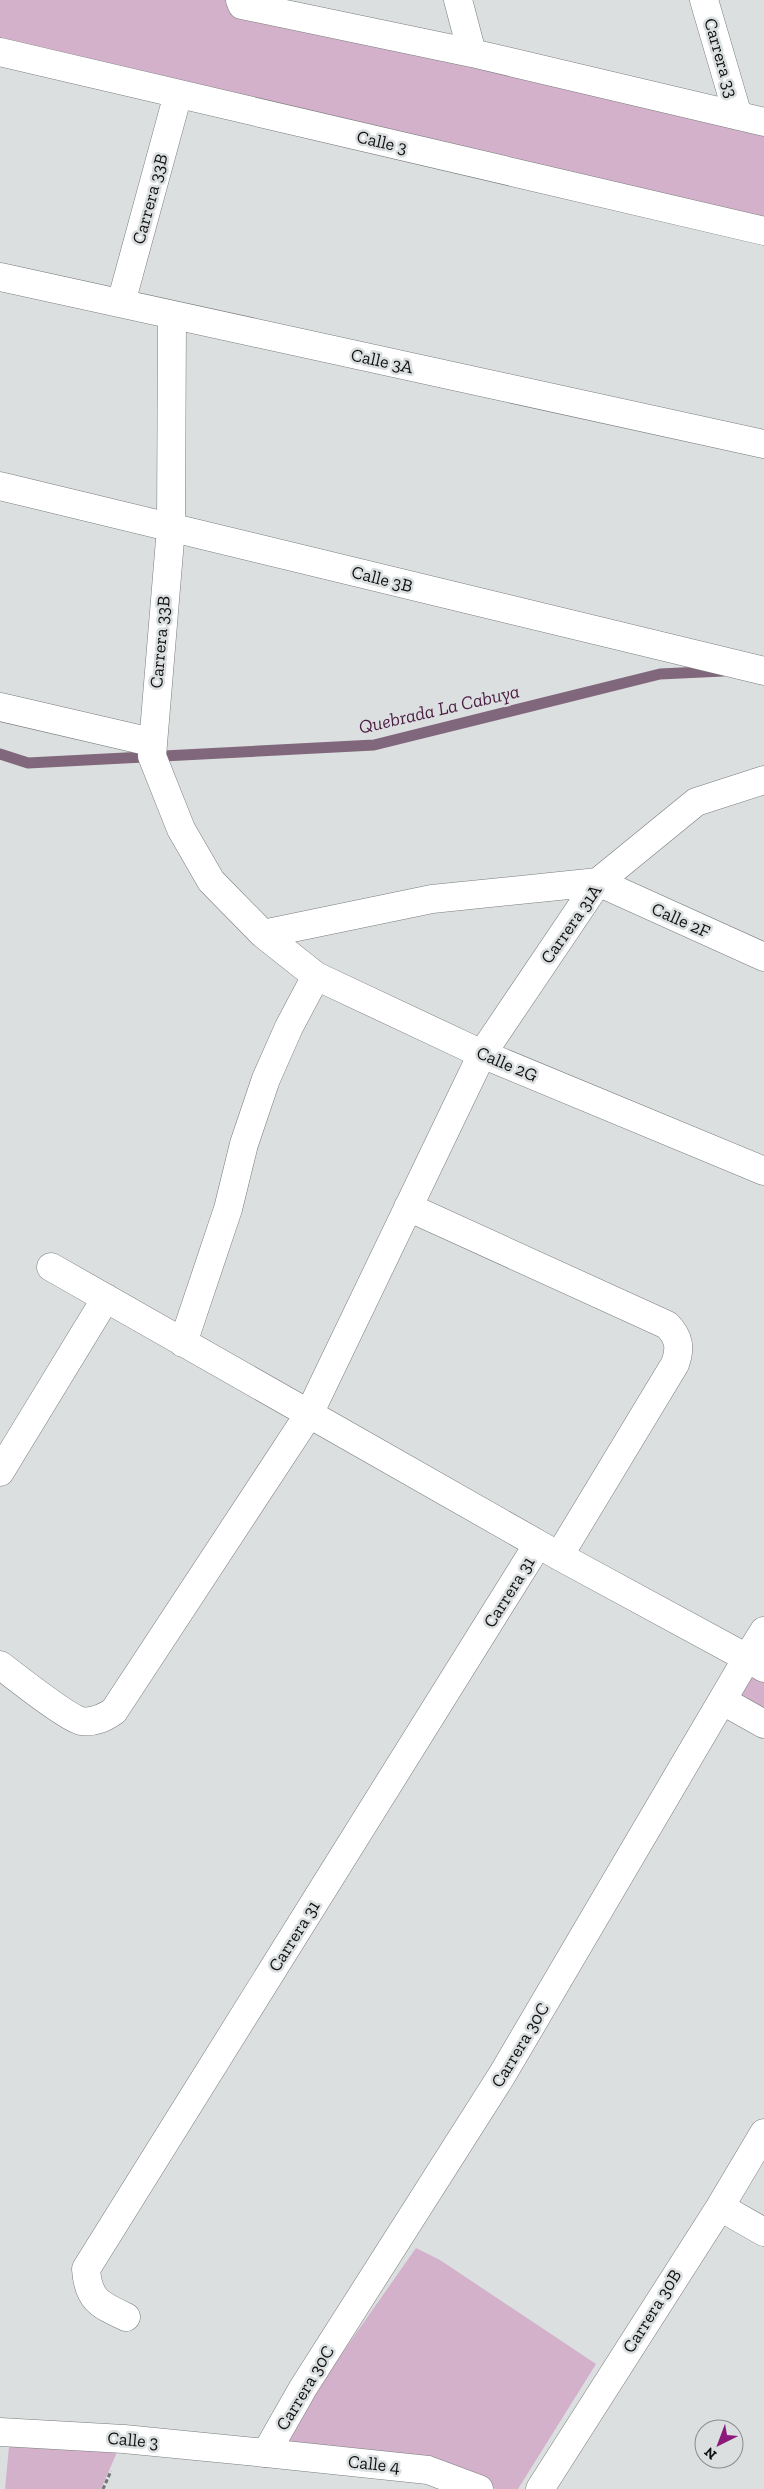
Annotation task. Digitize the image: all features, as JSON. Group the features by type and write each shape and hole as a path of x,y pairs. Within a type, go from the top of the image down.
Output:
{"street":[{"path":"458,0 472,53"},
{"name":"Carrera 33","path":"704,0 738,116"},
{"path":"241,3 472,53 764,122"},
{"name":"Calle 3","path":"0,52 764,232"},
{"name":"Carrera 33B","path":"121,303 178,94"},
{"name":"Calle 3A","path":"0,276 764,444"},
{"name":"Carrera 33B","path":"172,315 171,528 151,742 152,756 181,829 211,882 263,934"},
{"name":"Calle 3B","path":"0,486 764,672"},
{"path":"0,708 151,742"},
{"name":"Carrera 31A","path":"0,1665 71,1716 92,1721 114,1711 309,1414 482,1054 598,882 696,802 764,780"},
{"path":"263,934 432,899 598,882"},
{"name":"Calle 2F","path":"598,882 764,958"},
{"name":"Calle 2G","path":"263,934 316,976 482,1054 764,1171"},
{"path":"184,1342 228,1209 244,1144 266,1079 316,976"},
{"name":"Carrera 31","path":"126,2317 104,2306 94,2298 87,2285 86,2269 548,1550 675,1364 679,1354 676,1338 667,1325 408,1207"},
{"path":"51,1267 548,1550 756,1663"},
{"path":"0,1472 106,1298"},
{"name":"Carrera 30C","path":"266,2453 303,2388 502,2075 723,1701 756,1663 764,1631"},
{"path":"723,1701 764,1724"},
{"name":"Carrera 30B","path":"540,2489 720,2207 764,2133"},
{"path":"720,2207 764,2232"},
{"name":"Calle 3","path":"0,2432 124,2439 266,2453"},
{"name":"Calle 4","path":"266,2453 428,2470 479,2489"}],"shaded area":[{"path":"0,0 229,0 764,126 764,229 0,50"},
{"path":"748,1664 764,1673 764,1721 726,1700"},
{"path":"416,2248 440,2260 596,2364 518,2489 496,2489 436,2467 274,2450"},
{"path":"10,2436 121,2443 101,2489 5,2489"}],"waterway":[{"name":"Quebrada La Cabuya","path":"0,754 28,763 374,745 660,674 723,671"}]}
